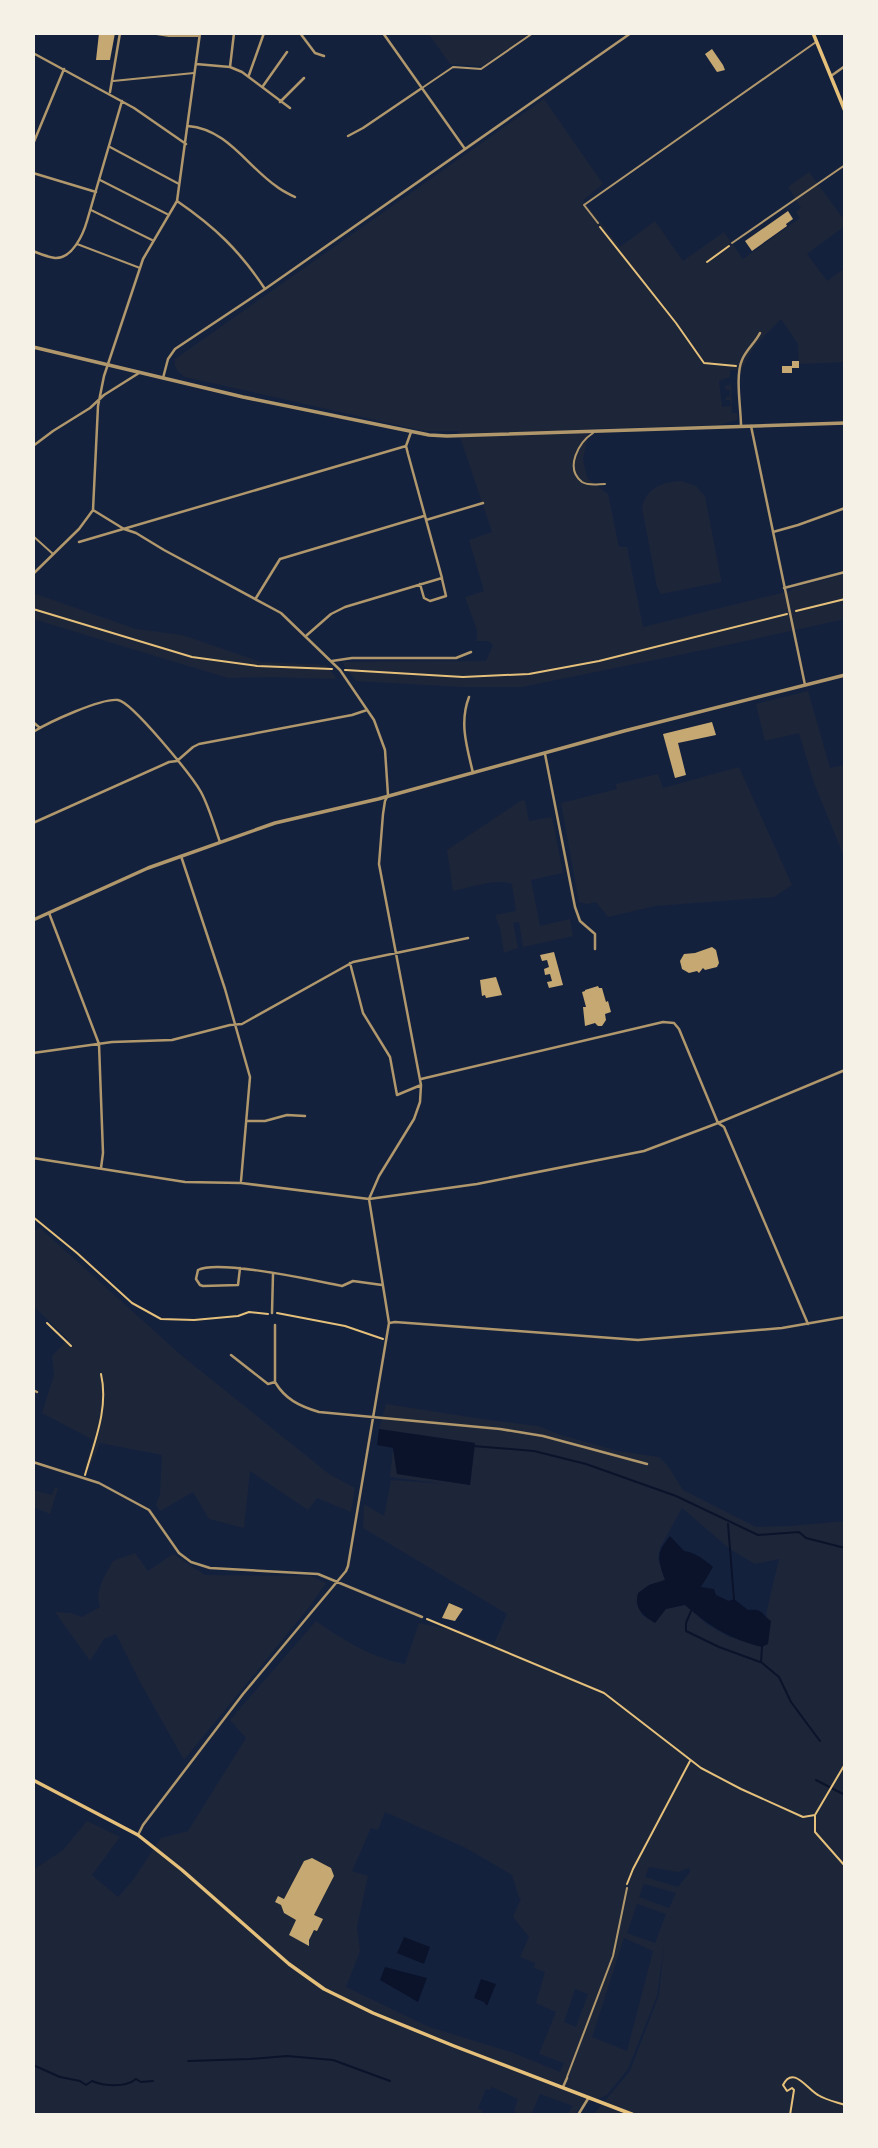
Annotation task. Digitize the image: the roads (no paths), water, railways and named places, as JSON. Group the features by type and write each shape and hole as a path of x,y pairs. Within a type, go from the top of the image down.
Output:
{"main road":[{"path":"813,33 845,111"},
{"path":"33,1780 138,1835 182,1870 289,1965 324,1989 444,2042 634,2115"}],"street":[{"path":"109,93 120,33"},
{"path":"230,67 234,33"},
{"path":"249,75 264,33"},
{"path":"300,33 315,53 324,56"},
{"path":"383,33 465,149"},
{"path":"163,378 167,359 175,349 631,33"},
{"path":"33,573 79,528 93,510 99,400 104,376 140,268 177,201 200,35"},
{"path":"262,86 287,52"},
{"path":"33,53 109,93 186,144"},
{"path":"196,64 230,67 249,75 290,108"},
{"path":"831,76 845,66"},
{"path":"33,144 64,69"},
{"path":"280,102 304,78"},
{"path":"348,136 422,88"},
{"path":"33,251 58,258 67,254 83,233 122,101"},
{"path":"188,126 215,133 275,186 295,197"},
{"path":"33,173 96,192"},
{"path":"177,201 224,236 265,289"},
{"path":"741,426 739,366 761,333"},
{"path":"33,347 108,367 411,432 447,436 845,423"},
{"path":"33,446 139,373"},
{"path":"751,426 805,685"},
{"path":"411,432 406,446 446,596 430,601 424,598 420,584"},
{"path":"79,542 406,446"},
{"path":"256,598 280,559 483,503"},
{"path":"773,532 845,508"},
{"path":"93,510 281,612 332,661 377,726 384,744 388,795 378,856 421,1079 420,1102 414,1119 379,1176 369,1199 389,1323 346,1571 209,1737 138,1835"},
{"path":"784,588 845,572"},
{"path":"306,636 321,621 340,609 442,578"},
{"path":"332,661 456,658 471,652"},
{"path":"33,920 140,871 287,820 378,799 631,729 845,676"},
{"path":"469,697 465,708 464,731 473,772"},
{"path":"33,732 74,712 108,701 121,701 133,709 202,794 220,842"},
{"path":"33,823 169,762 177,761 199,744 352,715 367,709"},
{"path":"33,722 40,728"},
{"path":"545,754 575,907 580,921 595,934 595,949"},
{"path":"181,856 209,938 250,1077 241,1182"},
{"path":"49,912 99,1044 103,1137 100,1168"},
{"path":"33,1053 99,1044 172,1040 242,1024 350,963 468,938"},
{"path":"350,963 363,1013 390,1057 397,1095 421,1085"},
{"path":"421,1079 671,1021 679,1029 718,1123 724,1127 808,1324"},
{"path":"33,1158 185,1182 241,1182 369,1199 477,1184 635,1153 718,1123 845,1070"},
{"path":"247,1121 263,1122 287,1115 305,1116"},
{"path":"240,1268 238,1285 200,1285 195,1276 198,1269 205,1266 240,1268 342,1286 353,1281 382,1286"},
{"path":"272,1313 273,1274"},
{"path":"389,1323 638,1340 808,1324 845,1317"},
{"path":"275,1325 275,1382 283,1395 306,1408 329,1413 500,1429 543,1436 647,1464"},
{"path":"231,1355 268,1384 275,1382"},
{"path":"33,1462 99,1483 149,1510 175,1549 197,1565 210,1568 311,1572 422,1617"},
{"path":"563,2087 567,2078"},
{"path":"578,2115 589,2097"}],"lane":[{"path":"150,33 169,36 200,35"},
{"path":"422,88 453,67 481,69 533,33"},
{"path":"597,223 584,205 816,41"},
{"path":"113,81 195,73"},
{"path":"109,146 180,184"},
{"path":"732,243 845,165"},
{"path":"99,179 169,215"},
{"path":"90,210 154,241"},
{"path":"76,244 140,268"},
{"path":"597,431 585,438 575,454 574,463 580,480 587,484 605,484"},
{"path":"33,536 53,554"},
{"path":"567,2078 613,1956 626,1888"}],"waterway":[{"path":"473,1446 534,1451 586,1464 676,1496 758,1535 799,1532 806,1538 845,1548"},
{"path":"728,1524 734,1599"},
{"path":"691,1611 686,1631 760,1662"},
{"path":"762,1647 761,1662 779,1677 791,1702 820,1741"},
{"path":"816,1780 845,1795"},
{"path":"188,2061 287,2056 333,2060 390,2081"},
{"path":"33,2065 86,2085 92,2081 114,2085 126,2084 136,2079 141,2082 153,2081"}]}
